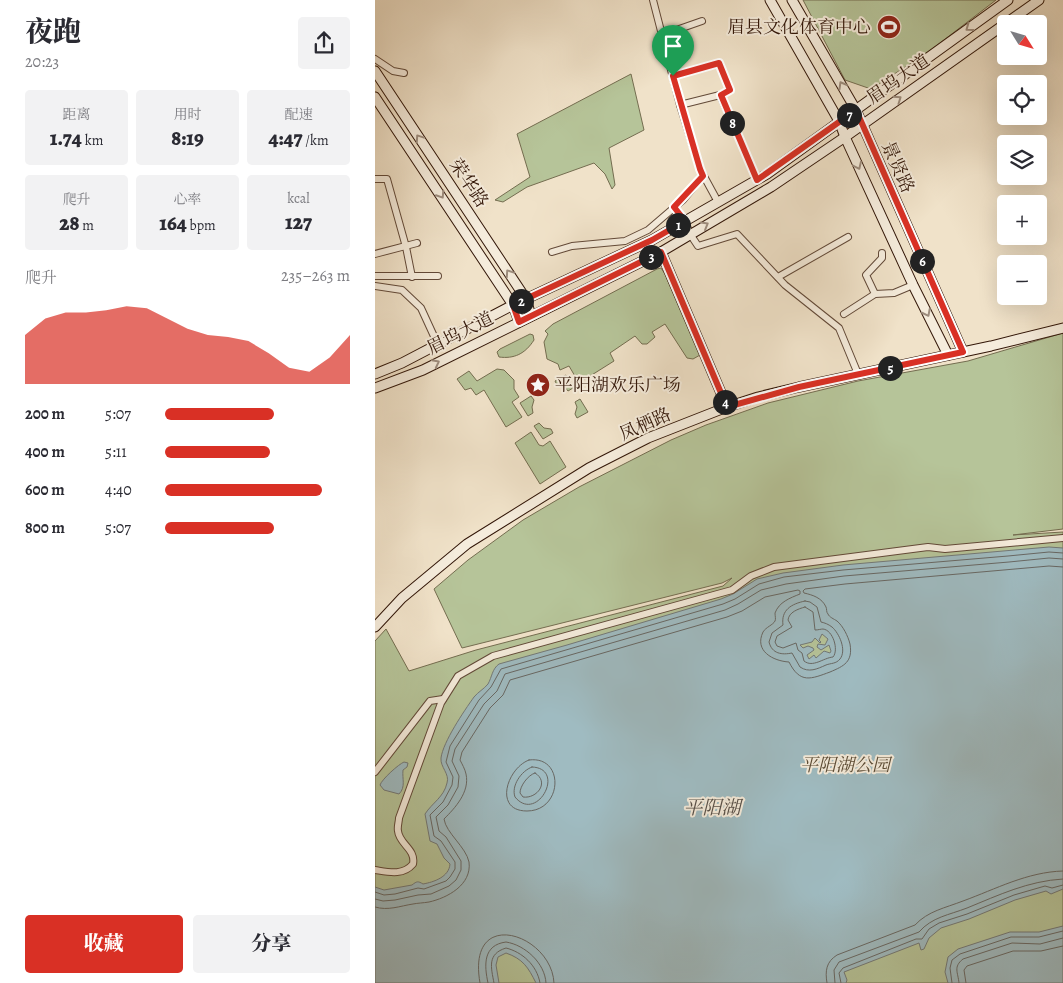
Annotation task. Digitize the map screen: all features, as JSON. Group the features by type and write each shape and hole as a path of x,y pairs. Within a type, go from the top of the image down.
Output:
{"main road":[{"name":"景贤路","path":"770,0 839,122 913,285 948,356"},
{"name":"景贤路","path":"793,0 856,110 963,352"},
{"name":"眉坞大道","path":"375,374 402,364 513,305 652,240 757,180 1009,0"},
{"name":"眉坞大道","path":"375,388 423,370 661,252 771,187 1039,0"},
{"name":"荣华路","path":"375,71 526,299 531,316"},
{"name":"荣华路","path":"375,97 513,305 519,322"},
{"path":"661,252 727,407"},
{"name":"凤栖路","path":"375,627 402,598 460,550 502,521 589,468 648,438 727,407 799,387 948,356 1063,328"}],"street":[{"path":"653,0 680,105 700,169 718,202"},
{"path":"662,35 702,21"},
{"path":"375,59 393,71 404,73"},
{"path":"673,76 719,63 730,90 721,95 680,105"},
{"path":"721,95 757,180"},
{"path":"552,252 573,246 625,241 648,230 674,207 703,176"},
{"path":"375,179 387,179 412,277"},
{"path":"674,207 685,221 690,234 698,246 737,234 785,285 839,328 858,374"},
{"path":"778,277 848,237"},
{"path":"375,254 406,248 417,243"},
{"path":"875,294 866,275 882,258 882,254"},
{"path":"375,276 438,276"},
{"path":"844,314 875,294 894,293 913,285"},
{"path":"375,286 403,290 421,308 439,345"},
{"path":"375,870 394,873 403,871 413,864 414,859 410,849 402,840 398,831 399,818 443,699 458,676 493,656 732,590 751,576 774,567 928,547 945,549 1063,538"},
{"path":"375,772 430,701 443,699"}],"green space":[{"name":"眉县文化体育中心","path":"803,0 996,0 927,53 871,89 845,80"},
{"path":"631,74 644,130 609,148 615,185 612,189 605,174 594,163 527,187 503,202 495,200 530,177 517,134"},
{"path":"661,268 700,355 693,359 687,358 665,324 652,332 655,337 647,344 642,344 635,336 610,353 614,361 579,383 569,366 560,370 558,364 547,359 544,342 548,334 545,331 553,324"},
{"name":"平阳湖","path":"1063,333 1063,529 1013,535 1063,532 1063,983 375,983 375,641 386,629 409,671 476,650 723,586 732,578 722,583 462,648 434,589 468,560 523,520 579,487 671,440 706,425 768,403 858,381 968,361"},
{"path":"530,334 533,335 534,340 523,352 510,357 499,357 497,352 500,349"},
{"path":"497,369 504,370 514,380 514,389 519,397 512,402 522,417 506,427 484,390 476,395 471,388 465,390 457,379 469,371 477,381"},
{"path":"566,375 573,388 568,391 563,385 557,385 555,381"},
{"path":"531,396 534,400 533,413 528,416 520,403"},
{"path":"580,399 588,412 577,418 575,402"},
{"path":"539,423 544,428 551,429 553,433 543,439 534,426"},
{"path":"531,432 539,445 543,446 550,441 566,467 540,484 515,443"}],"water":[{"name":"平阳湖","path":"1049,547 1063,548 1063,889 1051,894 1046,891 1015,900 941,928 929,938 924,949 921,950 919,943 844,972 847,980 846,983 536,983 524,964 506,953 498,957 496,965 499,983 375,983 375,887 384,890 412,885 417,882 423,884 444,876 449,869 450,864 444,858 437,844 430,841 425,814 441,796 448,780 441,761 446,744 465,710 474,697 488,684 493,671 499,664 721,599 757,579 783,573 843,565","holes":["822,634 828,639 825,645 818,644 817,647 821,650 829,645 830,653 824,651 816,658 814,655 809,659 807,655 814,650 813,648 808,646 803,648 800,645 812,642 815,638 820,643 819,640"]},
{"path":"404,762 408,763 407,767 403,770 403,786 399,794 384,790 380,785 381,782"},
{"path":"1063,926 1063,983 948,983 945,972 948,957 958,949 1010,932 1039,932"}],"place":[{"name":"眉县文化体育中心","path":"889,27"},
{"name":"平阳湖欢乐广场","path":"538,385"}],"route":[{"path":"719,63 730,90 721,95 757,180 856,110 963,352 799,387 727,407 661,252 519,322 513,305 652,240 685,221 674,207 683,200 703,176 680,105 673,76 719,63"}],"park label":[{"name":"平阳湖公园","path":"845,765"}]}
